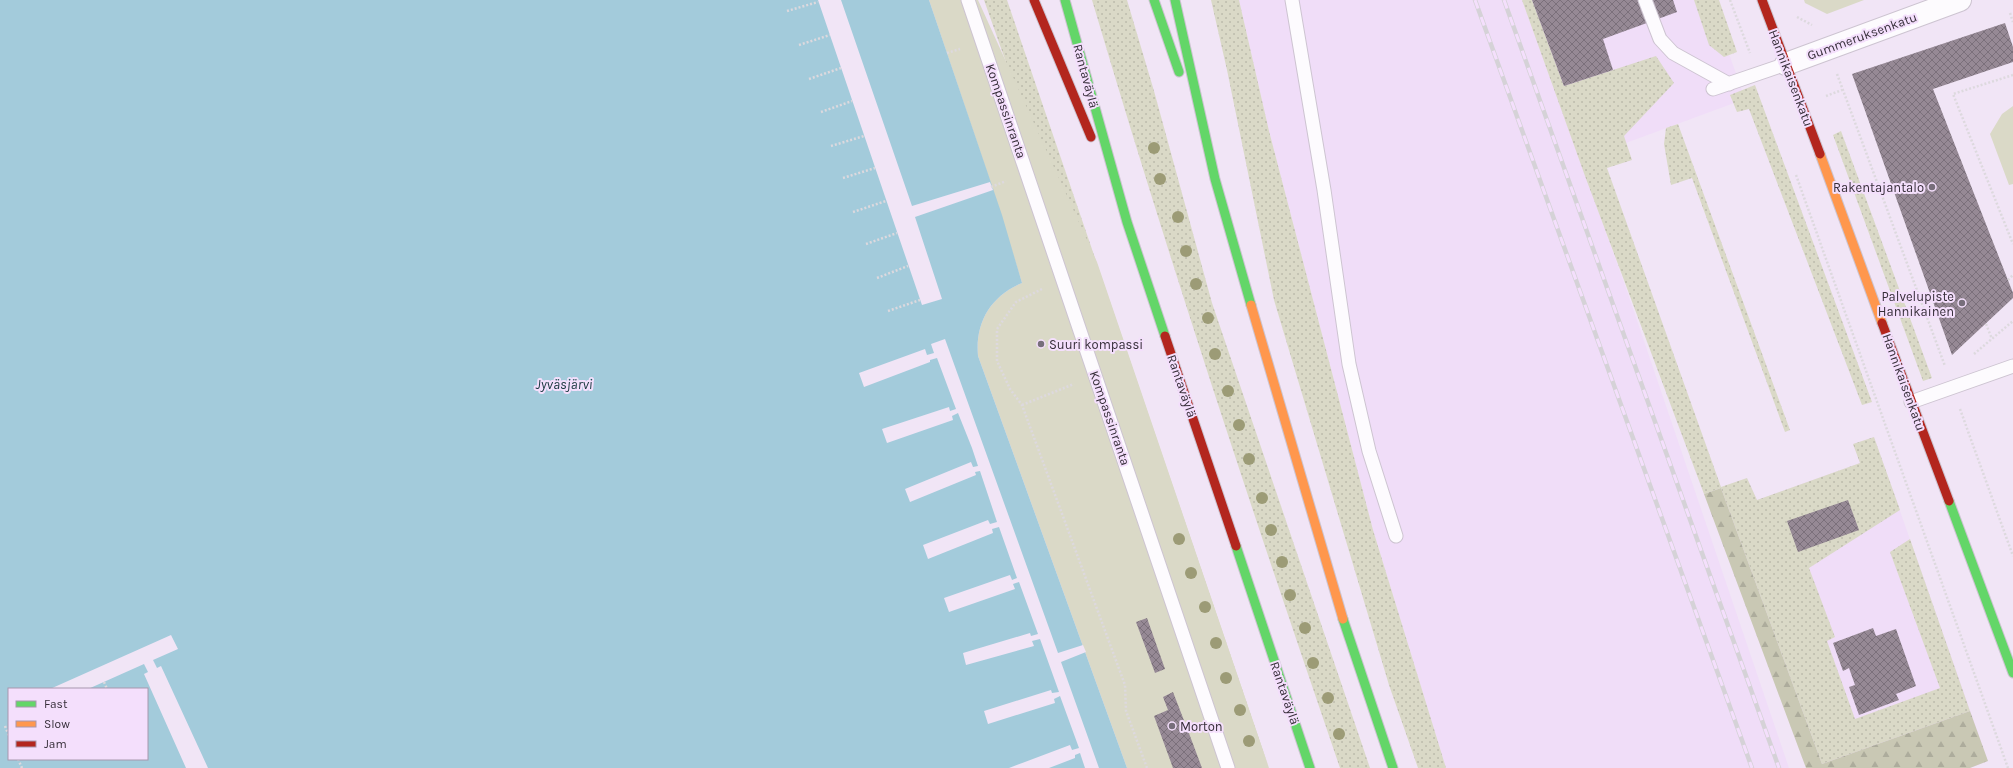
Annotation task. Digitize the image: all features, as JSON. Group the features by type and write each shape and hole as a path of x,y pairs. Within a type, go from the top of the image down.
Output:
{"main road":[{"path":"1034,0 1127,222"},
{"name":"Rantaväylä","path":"1065,0 1127,222 1310,768"},
{"path":"1154,0 1182,82"},
{"path":"1175,0 1215,179"},
{"name":"Hannikaisenkatu","path":"1762,0 2013,673"},
{"path":"1187,97 1215,179 1332,587 1393,768"}],"street":[{"name":"Gummeruksenkatu","path":"1786,64 1960,0"}],"lane":[{"name":"Kompassinranta","path":"968,0 1228,768"},
{"path":"1292,0 1322,182 1349,364 1369,451 1396,536"},
{"path":"1645,0 1660,38 1673,53 1729,84"},
{"path":"1713,89 1786,64"},
{"path":"1911,402 1950,382 2013,366"}],"path":[{"path":"1730,0 1758,74"},
{"path":"787,11 818,2"},
{"path":"1794,11 1796,16 1817,27 1827,48 2013,556"},
{"path":"2010,13 2013,22"},
{"path":"799,45 830,35"},
{"path":"809,79 841,68"},
{"path":"2013,75 1953,94 2013,244"},
{"path":"821,112 852,101"},
{"path":"831,146 864,136"},
{"path":"843,178 875,168"},
{"path":"1794,168 2008,768"},
{"path":"853,212 886,201"},
{"path":"866,244 897,233"},
{"path":"877,278 908,266"},
{"path":"2008,280 2013,275"},
{"path":"1064,284 1042,289 1016,302 997,328 997,362 1010,389 1022,405 1125,685 1126,711 1147,768"},
{"path":"888,311 920,300"},
{"path":"1950,382 1992,339 2013,321"},
{"path":"1986,324 1992,339"},
{"path":"1022,405 1095,376"},
{"path":"104,682 107,688"},
{"path":"5,726 8,734"}],"shaded area":[{"path":"1239,0 1522,0 1626,288 1789,768 1446,768 1373,530 1269,131"},
{"path":"1532,0 1710,0 1745,99 1626,143 1588,155"},
{"path":"1874,437 1988,761 1970,768 1824,768 1721,488 1747,478 1757,500 1860,463 1853,444"}],"green space":[{"path":"929,0 978,0 1097,262 1269,768 1127,768 978,356 979,332 982,321 987,312 1002,295 1011,288 1022,283 993,190"},
{"path":"984,0 1007,0 1269,768 1008,68"},
{"path":"1092,0 1127,0 1154,91 1212,303 1370,768 1340,768 1212,386"},
{"path":"1211,0 1239,0 1269,131 1373,530 1446,768 1418,768 1389,685 1274,300 1227,70"},
{"path":"1522,0 1532,0 1564,86 1656,56 1674,83 1624,136 1632,160 1607,168 1721,487 1747,478 1757,500 1860,463 1853,444 1874,437 1900,510 1809,568 1835,637 1827,641 1855,719 1940,688 1890,552 1910,539 1970,711 1822,764 1721,488 1704,494 1585,176"},
{"path":"1694,0 1719,0 1737,52 1724,57 1709,45"},
{"path":"1804,0 1864,0 1827,14 1805,3"},
{"path":"1755,85 1872,402 1862,405 1749,109 1737,112 1730,95"},
{"path":"2013,106 2013,184 2009,185 1990,134 2002,114"},
{"path":"1678,124 1790,430 1785,432 1692,178 1671,185 1664,144 1666,128"},
{"path":"1841,131 1932,378 1923,381 1833,135"},
{"path":"1721,488 1822,764 1970,711 1988,761 1970,768 1806,768 1704,494"}],"water":[{"name":"Jyväsjärvi","path":"0,0 929,0 1002,215 1022,283 1011,288 1002,295 987,312 982,321 979,332 978,356 1127,768 0,768"}],"pier":[{"path":"818,0 841,0 912,206 990,182 993,190 915,217 942,299 922,305"},
{"path":"945,339 1058,653 1083,645 1086,652 1061,662 1099,768 1085,768 1080,753 1075,755 1075,758 1049,768 1009,768 1070,745 1072,750 1079,748 1060,696 1054,699 1055,703 988,724 984,711 1051,690 1052,693 1059,692 1040,639 1032,641 1034,646 966,665 963,653 1030,633 1031,636 1038,634 1019,582 1013,584 1015,589 949,612 944,598 1010,575 1012,580 1017,578 999,527 992,529 993,533 928,559 923,545 988,520 990,524 997,522 980,471 975,472 976,475 910,502 905,489 971,462 973,467 978,466 958,413 952,416 953,420 887,443 882,429 949,407 950,411 956,409 937,358 864,387 859,373 925,349 927,355 934,353 931,344"},
{"path":"171,635 178,649 153,660 157,668 161,666 208,768 186,768 144,674 148,672 144,664 90,688 52,688"}],"building":[{"path":"1532,0 1673,0 1677,12 1603,39 1613,70 1564,86"},
{"name":"Rakentajantalo","path":"2005,23 2013,47 2013,62 1933,89 2013,293 2013,298 1952,355 1852,74"},
{"path":"1848,500 1859,530 1798,552 1787,521"},
{"path":"1147,618 1165,669 1155,673 1136,622"},
{"path":"1873,628 1876,636 1896,629 1916,686 1896,694 1899,700 1859,715 1849,687 1855,685 1849,668 1843,671 1833,643"},
{"name":"Morton","path":"1173,692 1202,768 1173,768 1154,716 1168,710 1163,697"}],"railway":[{"path":"1475,0 1752,768"},
{"path":"1504,0 1779,768"}],"traffic: fast":[{"path":"1065,0 1127,222 1165,336"},
{"path":"1154,0 1179,72"},
{"path":"1175,0 1215,179 1251,305"},
{"path":"1949,501 2013,673"},
{"path":"1236,546 1310,768"},
{"path":"1343,619 1393,768"}],"traffic: slow":[{"path":"1820,154 1882,323"},
{"path":"1251,305 1343,619"}],"traffic: jam":[{"path":"1034,0 1091,137"},
{"path":"1762,0 1820,154"},
{"path":"1882,323 1949,501"},
{"path":"1165,336 1236,546"}],"place":[{"name":"Rakentajantalo","path":"1932,187"},
{"name":"Palvelupiste Hannikainen","path":"1962,303"},
{"name":"Suuri kompassi","path":"1041,344"},
{"name":"Morton","path":"1172,726"}]}
